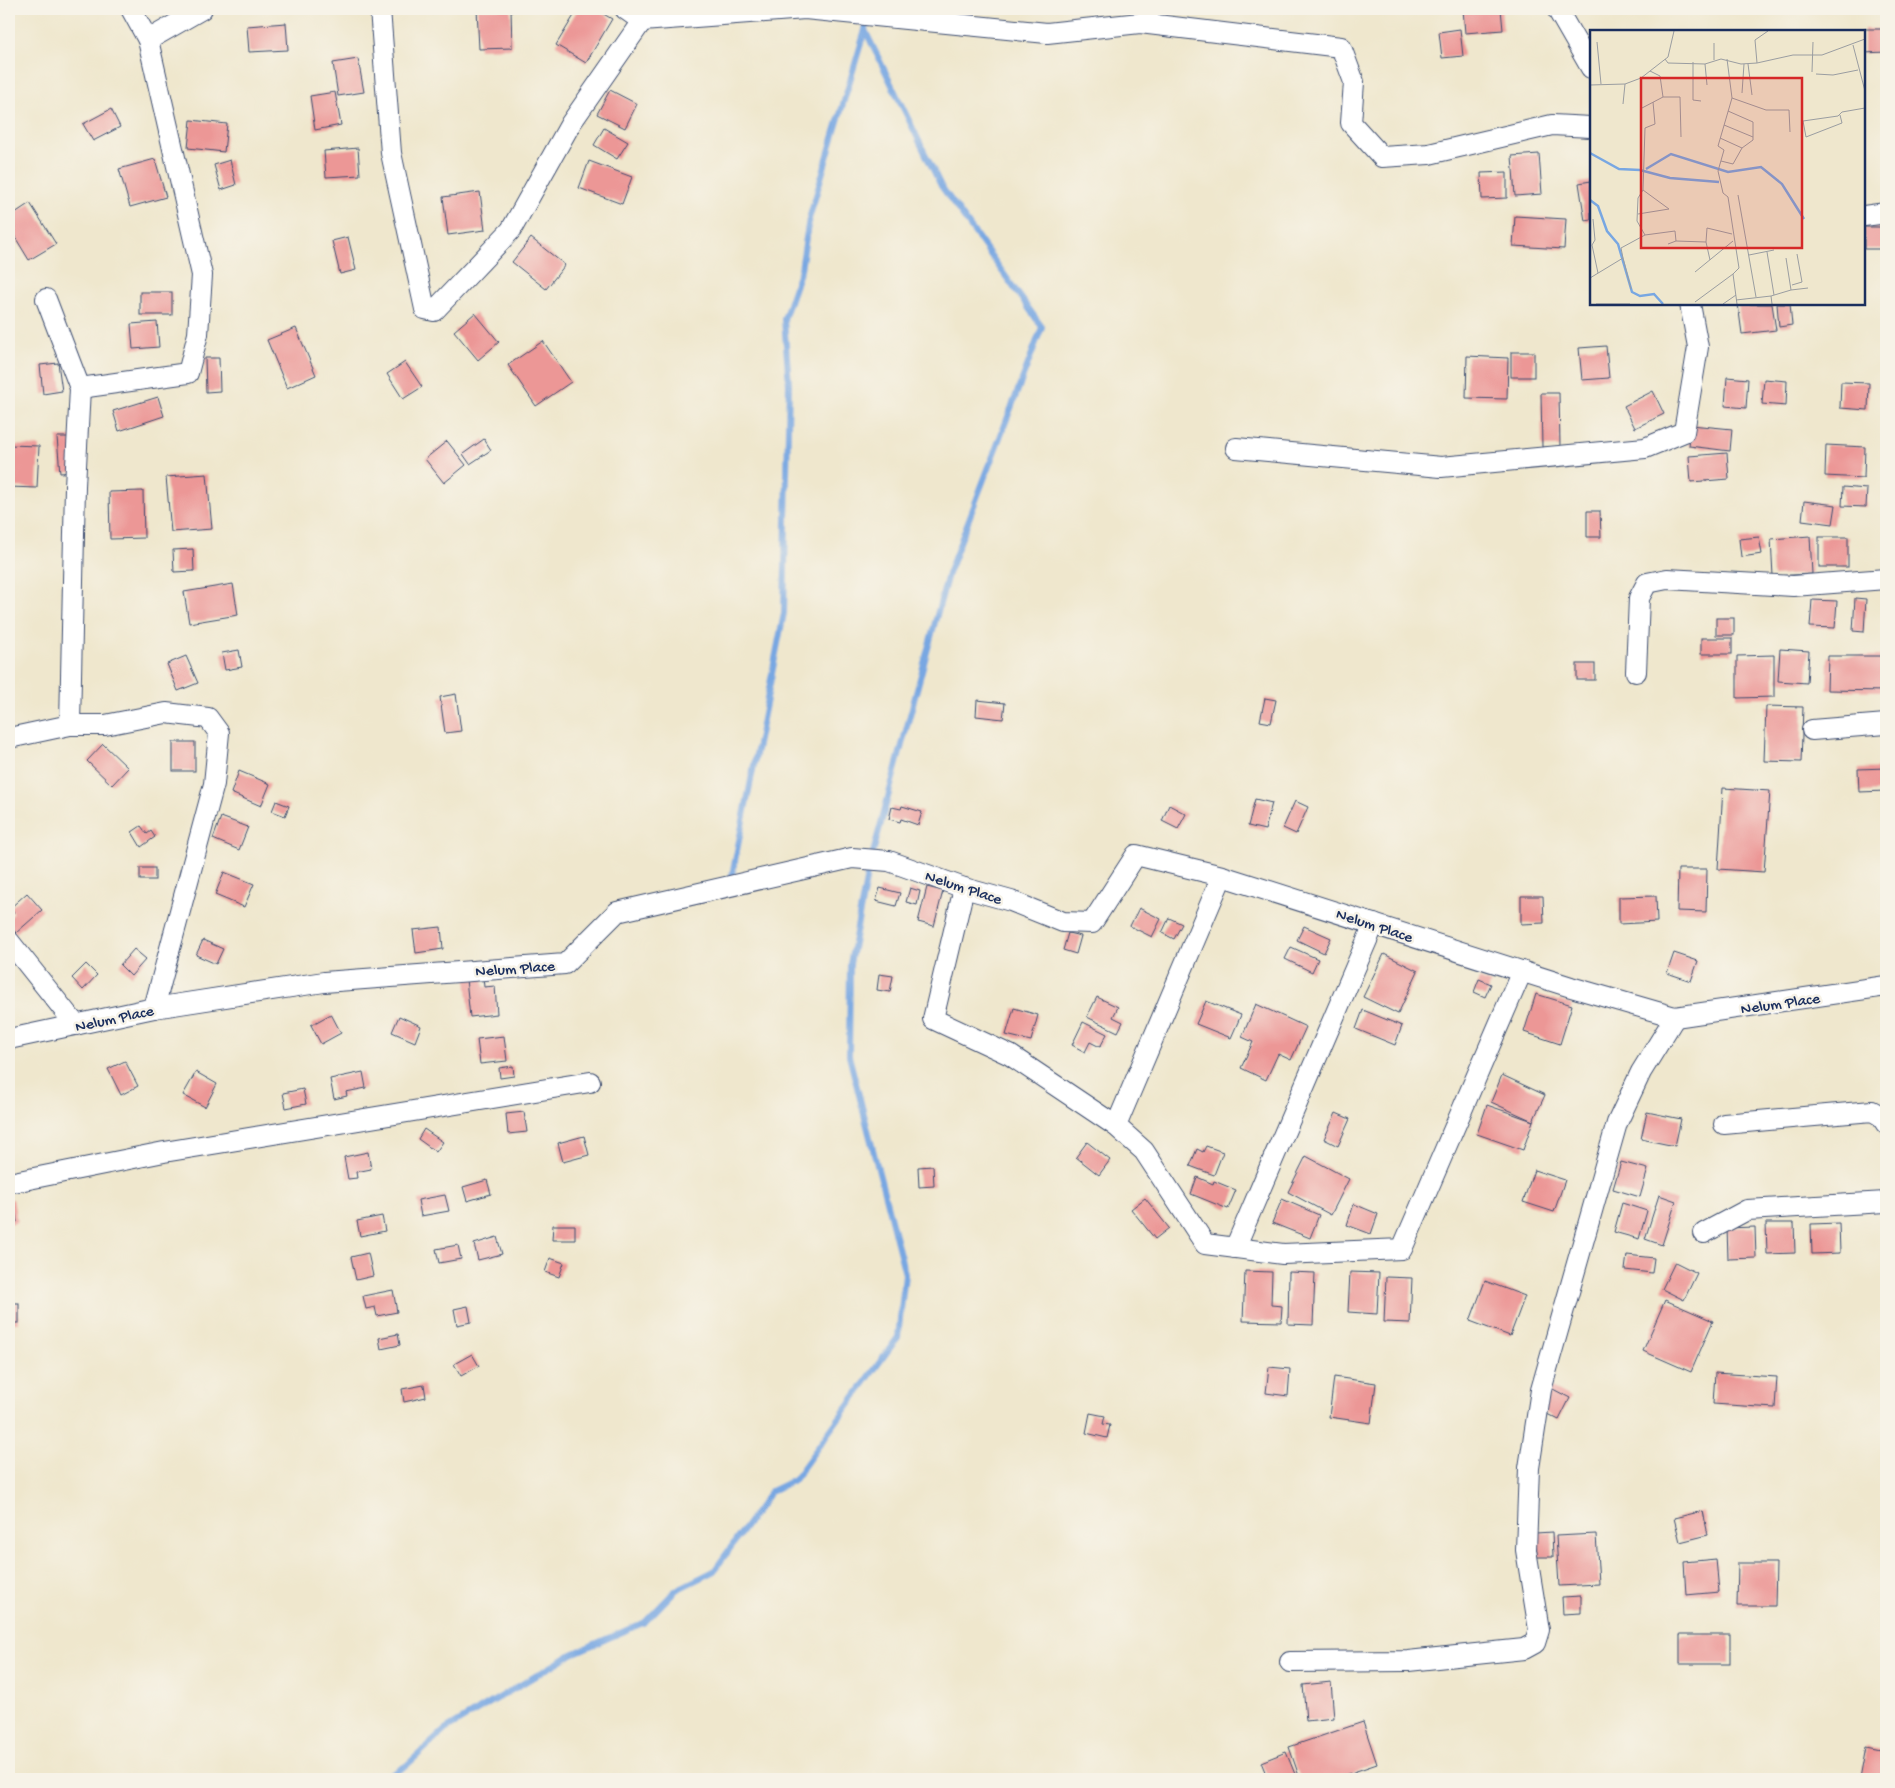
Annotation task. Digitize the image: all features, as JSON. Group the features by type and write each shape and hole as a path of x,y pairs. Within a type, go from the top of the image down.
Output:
{"street":[{"path":"80,388 188,373 198,334 202,276 148,40 131,9"},
{"path":"148,40 202,9"},
{"path":"380,9 391,153 425,309 434,311 512,230 571,123 642,21"},
{"path":"625,9 642,21 805,9 1047,33 1140,23 1342,47 1354,82 1351,124 1382,157 1428,154 1552,125 1590,127"},
{"path":"1557,9 1590,66"},
{"path":"1865,216 1886,213"},
{"path":"46,299 80,388 75,486 70,725"},
{"path":"1236,448 1441,467 1645,448 1684,432 1698,347 1690,305"},
{"path":"1636,672 1639,598 1647,583 1667,579 1793,586 1886,579"},
{"path":"9,738 70,725 105,725 166,713 208,718 219,732 214,784 154,1008"},
{"path":"1812,730 1886,724"},
{"name":"Nelum Place","path":"9,1039 154,1008 324,982 565,964 618,912 852,858 889,860 964,888 1011,901 1063,922 1092,924 1136,855 1222,876 1522,971 1675,1017 1886,986"},
{"path":"1116,1126 1222,876"},
{"path":"964,888 933,1019 1010,1055 1116,1126 1144,1151 1205,1244 1282,1254 1402,1249 1522,971"},
{"path":"1235,1248 1374,924"},
{"path":"9,941 76,1025"},
{"path":"1290,1662 1408,1660 1524,1649 1535,1643 1539,1630 1526,1550 1529,1468 1541,1390 1616,1123 1641,1072 1675,1017"},
{"path":"9,1183 164,1152 590,1082"},
{"path":"1724,1124 1872,1111 1881,1116 1886,1124"},
{"path":"1704,1233 1747,1210 1886,1202"}],"building":[{"path":"477,9 511,9 512,48 479,49"},
{"path":"578,9 595,9 612,19 586,63 556,45"},
{"path":"1463,9 1501,9 1503,30 1465,33"},
{"path":"286,23 288,50 249,52 247,26"},
{"path":"1460,29 1463,56 1442,58 1439,32"},
{"path":"1886,29 1886,52 1865,53 1864,30"},
{"path":"358,59 364,92 338,96 333,63"},
{"path":"610,90 637,104 625,128 597,114"},
{"path":"335,92 341,125 315,130 310,96"},
{"path":"111,109 120,127 93,141 83,124"},
{"path":"191,120 227,124 224,152 188,148"},
{"path":"604,128 628,142 617,159 594,145"},
{"path":"358,148 360,175 326,177 324,151"},
{"path":"1539,154 1542,194 1515,196 1512,156"},
{"path":"155,159 166,197 130,207 119,169"},
{"path":"230,160 236,185 221,190 214,165"},
{"path":"589,161 632,177 622,204 579,188"},
{"path":"1507,172 1507,198 1482,199 1481,173"},
{"path":"1590,181 1590,220 1585,221 1579,183"},
{"path":"480,192 485,230 448,235 443,197"},
{"path":"30,203 56,244 29,260 9,227 9,217"},
{"path":"1515,216 1566,219 1564,249 1513,246"},
{"path":"1865,227 1886,227 1886,249 1865,249"},
{"path":"348,237 356,270 340,274 332,241"},
{"path":"531,238 565,265 546,289 512,262"},
{"path":"140,292 172,292 172,315 140,315"},
{"path":"1738,305 1772,305 1776,330 1742,334"},
{"path":"1777,305 1790,305 1792,325 1779,327"},
{"path":"475,313 499,342 478,360 454,331"},
{"path":"157,322 159,347 133,349 131,324"},
{"path":"296,328 316,375 287,388 267,340"},
{"path":"543,341 571,382 536,406 508,365"},
{"path":"1606,346 1609,378 1582,380 1579,348"},
{"path":"1511,352 1534,352 1534,377 1511,377"},
{"path":"1467,356 1508,358 1507,399 1466,398"},
{"path":"205,358 219,358 220,391 206,392"},
{"path":"405,362 422,387 403,399 387,374"},
{"path":"58,363 62,391 43,394 40,365"},
{"path":"1727,377 1748,379 1746,408 1725,406"},
{"path":"1764,379 1787,381 1786,406 1762,404"},
{"path":"1841,382 1869,383 1868,410 1840,408"},
{"path":"1653,391 1664,414 1635,428 1624,406"},
{"path":"1541,393 1559,393 1560,447 1542,447"},
{"path":"158,397 164,416 119,431 113,411"},
{"path":"1691,425 1732,429 1730,451 1689,446"},
{"path":"57,437 72,437 74,472 60,473"},
{"path":"484,439 491,450 470,464 463,454"},
{"path":"447,441 466,465 444,483 425,459"},
{"path":"9,445 39,446 37,488 9,487"},
{"path":"1826,445 1865,447 1864,478 1825,476"},
{"path":"1727,453 1729,479 1691,482 1689,456"},
{"path":"207,474 212,529 171,532 166,477"},
{"path":"1843,487 1867,489 1866,507 1842,506"},
{"path":"143,491 144,538 110,539 109,492"},
{"path":"1804,501 1836,505 1833,524 1802,520"},
{"path":"1587,511 1600,511 1601,537 1587,537"},
{"path":"1810,536 1812,574 1773,576 1771,539"},
{"path":"1759,537 1762,554 1741,557 1739,539"},
{"path":"1819,537 1848,537 1848,567 1819,567"},
{"path":"193,549 194,571 174,572 173,550"},
{"path":"233,584 238,615 189,623 184,592"},
{"path":"1855,598 1866,599 1864,632 1853,631"},
{"path":"1812,600 1837,601 1835,628 1810,627"},
{"path":"1716,618 1734,618 1734,635 1716,635"},
{"path":"1701,638 1732,638 1732,654 1701,654"},
{"path":"1780,649 1809,651 1807,683 1778,681"},
{"path":"239,650 242,667 225,670 222,653"},
{"path":"1774,655 1774,697 1737,698 1737,656"},
{"path":"186,656 198,683 178,691 167,664"},
{"path":"1828,656 1886,656 1886,691 1827,690"},
{"path":"1577,664 1595,664 1595,680 1577,680"},
{"path":"456,694 461,731 445,733 440,697"},
{"path":"1265,698 1276,700 1271,723 1260,721"},
{"path":"977,700 1005,703 1003,719 976,716"},
{"path":"1766,706 1803,707 1801,762 1764,761"},
{"path":"173,742 195,742 195,771 173,771"},
{"path":"103,744 128,768 112,785 87,761"},
{"path":"1886,768 1886,791 1859,792 1858,769"},
{"path":"239,771 270,784 261,806 231,793"},
{"path":"1723,788 1770,791 1764,872 1718,869"},
{"path":"1255,799 1272,803 1265,830 1248,826"},
{"path":"276,801 289,806 285,816 272,811"},
{"path":"1295,801 1308,807 1296,834 1283,828"},
{"path":"1169,805 1186,814 1178,829 1162,821"},
{"path":"902,806 922,812 918,825 901,819 900,822 889,819 892,807 901,809"},
{"path":"221,817 248,827 239,850 213,839"},
{"path":"141,826 147,834 151,831 155,837 141,847 132,832"},
{"path":"140,868 155,868 155,880 140,880"},
{"path":"1678,869 1707,869 1706,912 1677,911"},
{"path":"224,872 254,884 244,907 215,895"},
{"path":"927,887 943,891 934,926 918,922"},
{"path":"880,888 900,893 896,906 876,901"},
{"path":"910,888 920,891 917,905 906,902"},
{"path":"27,893 42,910 16,933 9,924 9,918 14,913 9,909"},
{"path":"1521,896 1543,896 1544,923 1521,924"},
{"path":"1656,896 1657,922 1619,924 1619,897"},
{"path":"1139,908 1161,919 1152,937 1130,926"},
{"path":"1169,918 1182,924 1174,939 1162,933"},
{"path":"1304,926 1331,938 1324,953 1297,940"},
{"path":"441,927 443,949 416,953 413,930"},
{"path":"1068,933 1081,936 1076,954 1063,950"},
{"path":"203,940 223,949 216,964 196,955"},
{"path":"1291,947 1318,959 1312,972 1285,959"},
{"path":"134,949 146,959 131,976 120,965"},
{"path":"1674,953 1698,961 1691,981 1667,973"},
{"path":"1384,954 1418,971 1398,1014 1363,997"},
{"path":"86,964 97,975 83,990 72,978"},
{"path":"879,974 893,976 890,992 877,990"},
{"path":"483,977 484,987 495,986 497,1014 470,1017 466,979"},
{"path":"1479,979 1491,984 1485,997 1474,992"},
{"path":"1536,994 1572,1005 1560,1044 1524,1032"},
{"path":"1097,997 1118,1007 1113,1017 1123,1022 1118,1032 1087,1017"},
{"path":"1206,1001 1241,1015 1231,1038 1196,1024"},
{"path":"1256,1004 1306,1027 1291,1060 1278,1054 1266,1080 1241,1068 1253,1042 1242,1037"},
{"path":"1014,1008 1038,1015 1031,1041 1006,1035"},
{"path":"1363,1010 1402,1026 1395,1045 1356,1029"},
{"path":"331,1014 341,1033 321,1044 311,1025"},
{"path":"399,1016 421,1026 415,1042 392,1032"},
{"path":"1083,1022 1107,1034 1100,1047 1090,1042 1085,1052 1072,1045"},
{"path":"504,1036 507,1061 480,1064 477,1039"},
{"path":"125,1061 138,1086 121,1095 108,1069"},
{"path":"513,1066 514,1076 500,1078 499,1068"},
{"path":"196,1072 217,1084 205,1107 183,1095"},
{"path":"363,1072 366,1088 346,1092 347,1096 334,1099 330,1079"},
{"path":"1502,1075 1545,1095 1533,1121 1491,1102"},
{"path":"303,1089 306,1104 286,1108 283,1093"},
{"path":"1487,1105 1533,1121 1523,1150 1477,1134"},
{"path":"524,1112 527,1132 508,1134 506,1114"},
{"path":"1647,1112 1681,1119 1675,1146 1641,1139"},
{"path":"1336,1113 1350,1119 1338,1146 1324,1139"},
{"path":"424,1129 443,1142 436,1152 418,1139"},
{"path":"584,1136 589,1155 563,1162 558,1143"},
{"path":"1087,1142 1110,1160 1099,1175 1076,1157"},
{"path":"1206,1146 1223,1152 1214,1175 1190,1166 1197,1149 1203,1152"},
{"path":"368,1152 371,1169 356,1172 357,1178 348,1179 344,1157"},
{"path":"1306,1156 1349,1179 1331,1215 1288,1192"},
{"path":"1621,1162 1648,1169 1640,1197 1613,1189"},
{"path":"933,1166 934,1186 919,1187 918,1167"},
{"path":"1534,1170 1565,1180 1554,1212 1523,1202"},
{"path":"1197,1177 1213,1184 1214,1181 1236,1190 1228,1209 1191,1194"},
{"path":"487,1180 491,1194 467,1201 463,1187"},
{"path":"445,1195 449,1211 421,1216 418,1200"},
{"path":"1659,1195 1676,1201 1662,1245 1645,1239"},
{"path":"1145,1198 1169,1228 1155,1239 1131,1209"},
{"path":"13,1199 17,1222 9,1224 9,1200"},
{"path":"1282,1199 1319,1215 1310,1238 1272,1223"},
{"path":"1622,1203 1647,1211 1639,1239 1614,1232"},
{"path":"1354,1204 1378,1214 1371,1234 1347,1225"},
{"path":"382,1216 385,1231 360,1236 357,1221"},
{"path":"1766,1223 1794,1223 1795,1253 1767,1254"},
{"path":"1839,1223 1840,1253 1812,1254 1811,1224"},
{"path":"553,1225 575,1225 575,1240 552,1240"},
{"path":"1755,1227 1756,1258 1728,1259 1727,1228"},
{"path":"497,1237 502,1254 478,1260 474,1244"},
{"path":"458,1245 461,1259 439,1263 436,1249"},
{"path":"368,1253 373,1276 356,1280 351,1257"},
{"path":"1627,1255 1654,1258 1652,1273 1625,1270"},
{"path":"550,1258 564,1263 559,1277 545,1272"},
{"path":"1675,1262 1697,1273 1684,1300 1662,1289"},
{"path":"1245,1271 1272,1272 1271,1305 1282,1306 1281,1322 1243,1321"},
{"path":"1289,1272 1315,1273 1313,1325 1288,1324"},
{"path":"1350,1272 1379,1273 1377,1314 1348,1312"},
{"path":"1386,1277 1412,1278 1410,1323 1384,1322"},
{"path":"1485,1281 1525,1296 1510,1336 1470,1321"},
{"path":"393,1290 397,1312 377,1316 375,1307 366,1309 363,1296"},
{"path":"1665,1300 1713,1321 1691,1372 1643,1351"},
{"path":"9,1303 19,1303 19,1323 9,1323"},
{"path":"468,1306 471,1322 457,1325 454,1309"},
{"path":"398,1334 400,1345 381,1349 379,1338"},
{"path":"472,1354 479,1366 461,1376 454,1364"},
{"path":"1269,1367 1290,1369 1288,1396 1266,1393"},
{"path":"1715,1373 1777,1377 1775,1408 1713,1404"},
{"path":"1334,1377 1376,1383 1371,1423 1329,1417"},
{"path":"424,1385 426,1397 404,1402 402,1389"},
{"path":"1551,1388 1570,1398 1559,1420 1539,1410"},
{"path":"1090,1413 1105,1416 1103,1424 1110,1425 1107,1438 1086,1433"},
{"path":"1703,1511 1708,1535 1680,1542 1674,1518"},
{"path":"1552,1532 1553,1557 1537,1557 1536,1533"},
{"path":"1596,1534 1599,1584 1559,1586 1556,1536"},
{"path":"1716,1559 1719,1592 1686,1595 1684,1562"},
{"path":"1738,1563 1776,1563 1775,1606 1737,1606"},
{"path":"1581,1596 1581,1613 1563,1614 1562,1597"},
{"path":"1680,1635 1730,1635 1730,1664 1680,1664"},
{"path":"1331,1682 1334,1718 1306,1721 1303,1685"},
{"path":"1363,1722 1377,1764 1333,1779 1300,1779 1289,1747"},
{"path":"1866,1747 1886,1751 1886,1779 1860,1779"},
{"path":"1286,1752 1297,1779 1268,1779 1261,1762"}],"waterway":[{"path":"732,876 784,613 789,384 784,319 801,269 809,219 865,30 867,17"},
{"path":"384,1779 407,1765 445,1730 572,1654 645,1622 676,1590 714,1571 771,1491 794,1480 898,1337 905,1274 849,1056 850,964 867,875 948,574 1042,327 941,186 865,30"}]}
